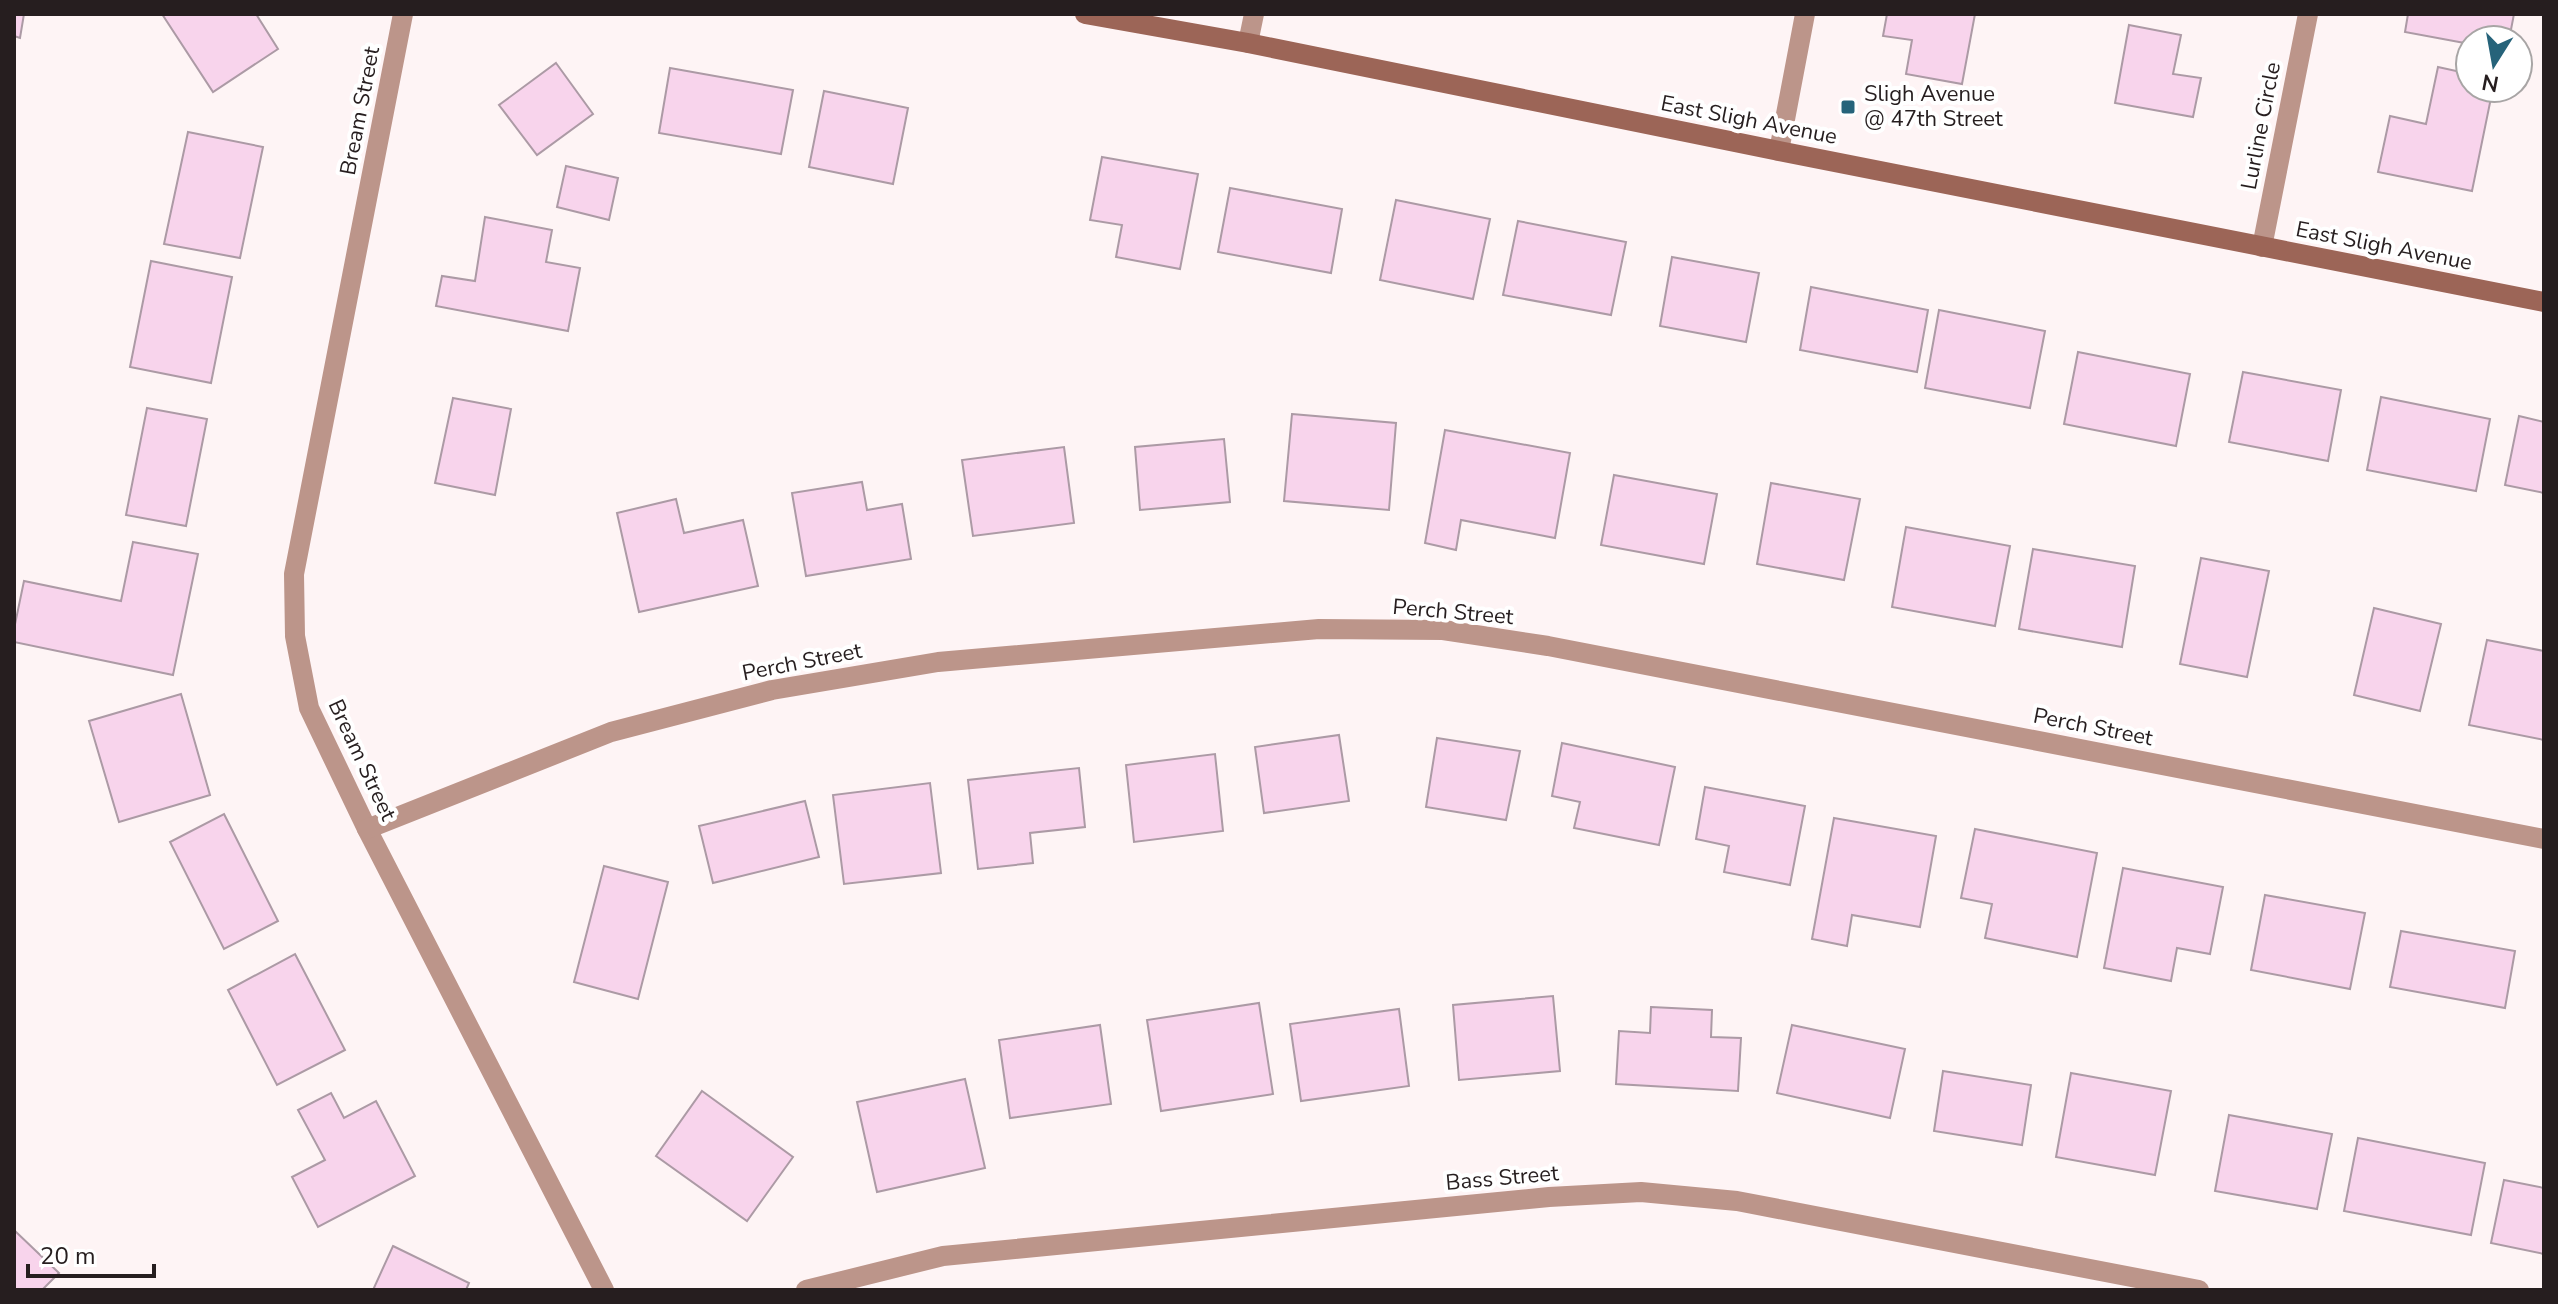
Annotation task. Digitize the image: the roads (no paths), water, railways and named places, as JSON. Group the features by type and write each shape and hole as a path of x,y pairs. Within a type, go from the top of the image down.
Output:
{"street":[{"name":"Bream Street","path":"403,14 294,574 295,636 309,708 367,829 604,1290"},
{"name":"East Sligh Avenue","path":"1085,14 1248,43 2544,302"},
{"path":"1248,43 1254,14"},
{"path":"1779,151 1805,14"},
{"name":"Lurline Circle","path":"2262,247 2308,14"},
{"name":"Perch Street","path":"367,829 611,732 772,690 938,662 1319,629 1443,630 1548,646 2544,839"},
{"name":"Bass Street","path":"806,1290 943,1256 1549,1197 1641,1192 1737,1201 2199,1290"}],"place":[{"name":"Sligh Avenue @ 47th Street","path":"1848,107"}]}
